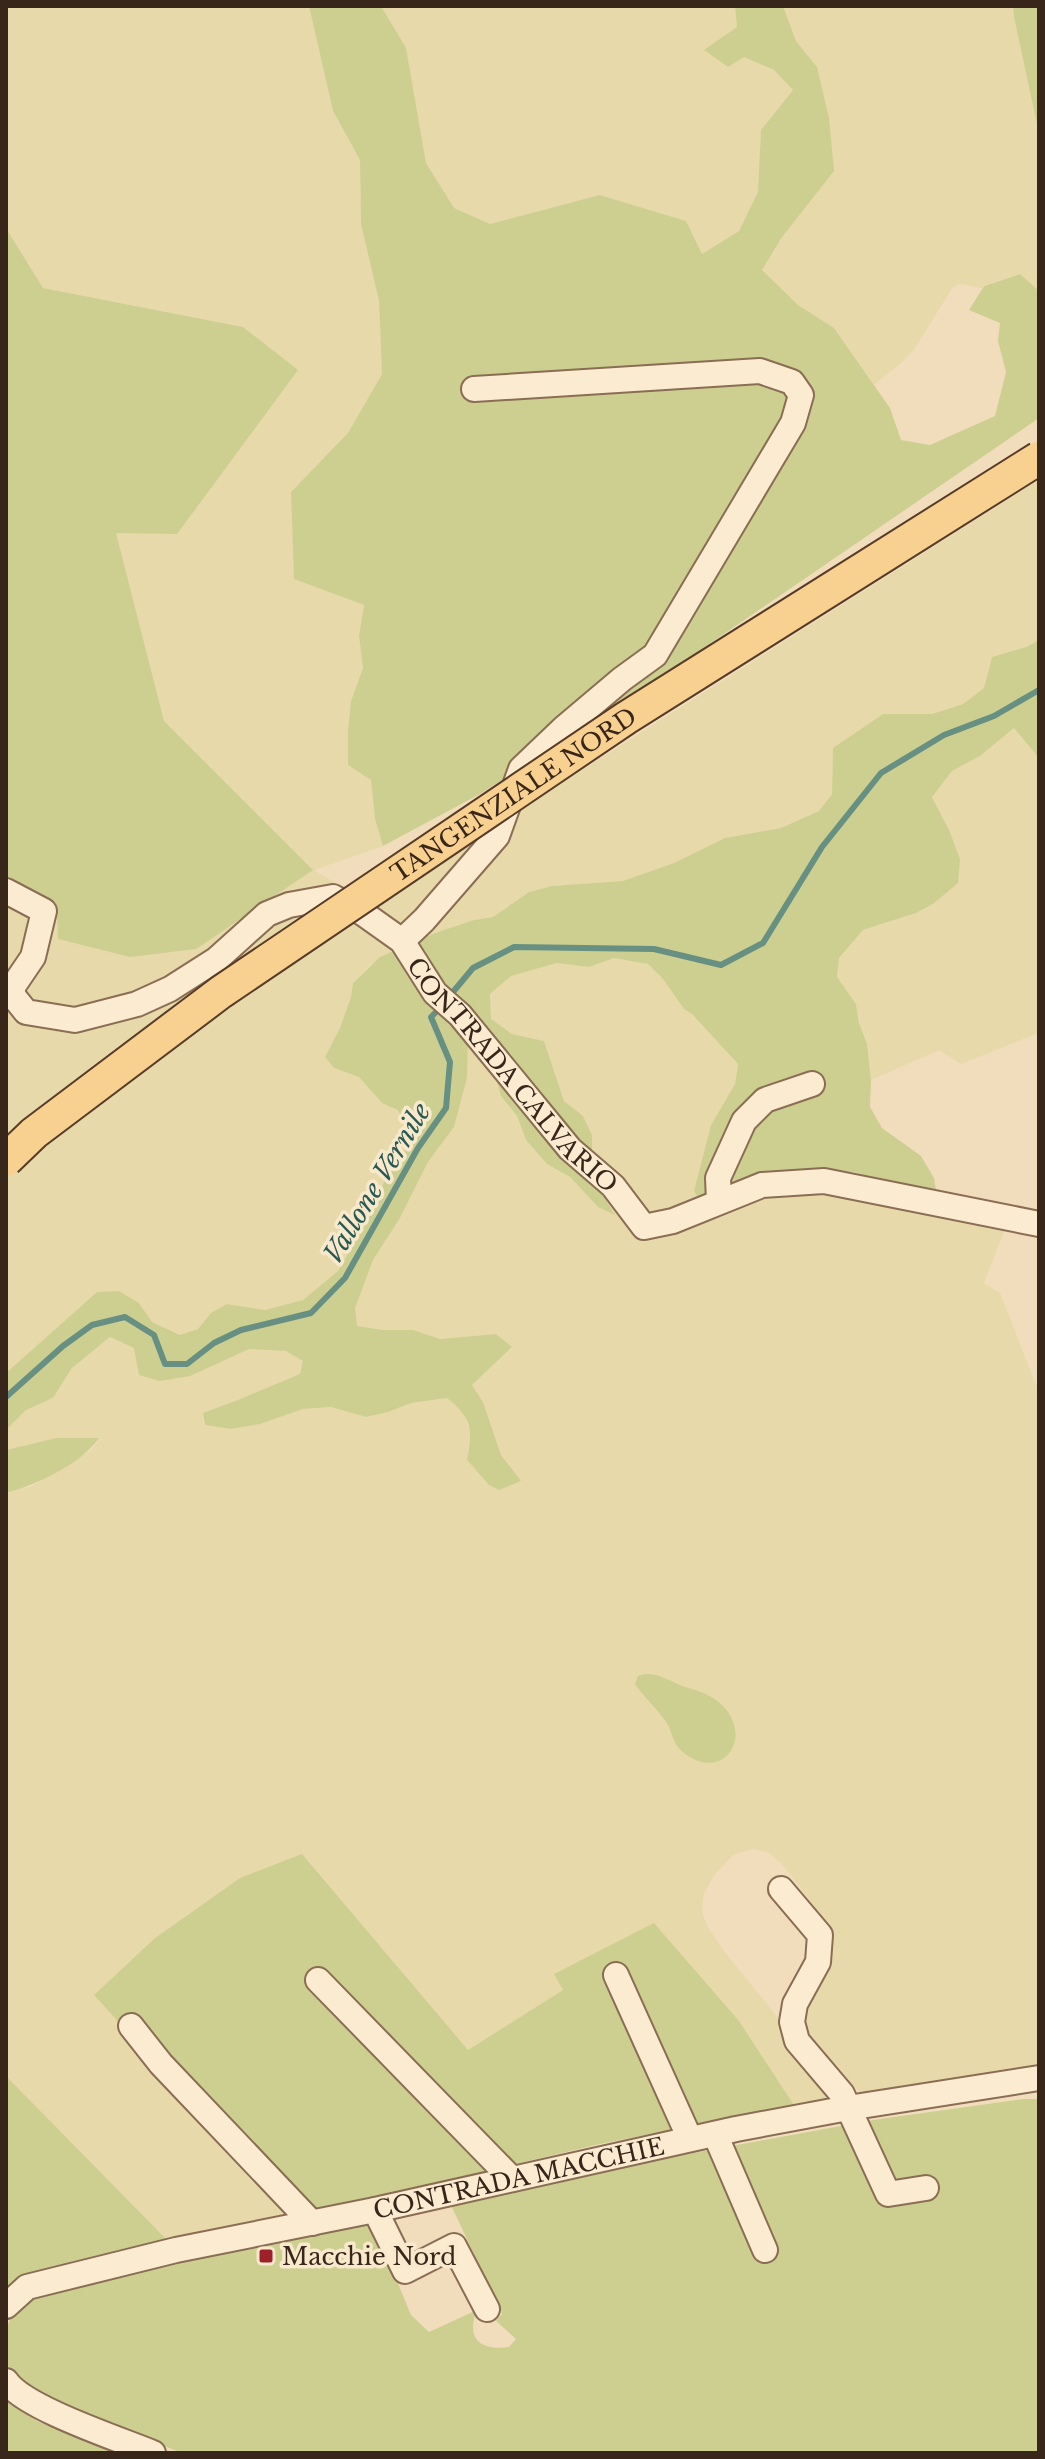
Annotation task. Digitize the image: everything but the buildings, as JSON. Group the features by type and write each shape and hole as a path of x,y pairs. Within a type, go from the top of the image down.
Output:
{"main road":[{"name":"TANGENZIALE NORD","path":"6,1160 34,1133 247,974 626,718 1039,458"}],"street":[{"path":"402,941 497,836 521,769 564,728 655,655 793,423 801,395 792,382 760,371 474,389"},
{"name":"CONTRADA CALVARIO","path":"6,891 44,911 33,957 12,988 14,997 26,1012 75,1020 137,1004 170,989 217,959 267,914 289,905 333,897 402,941 435,993 460,1015 570,1149 613,1186 644,1227 673,1221 762,1185 824,1181 1039,1224"},
{"path":"719,1201 718,1178 744,1121 765,1100 812,1084"},
{"path":"781,1889 820,1935 818,1962 795,2004 792,2022 797,2041 842,2094 888,2194 926,2188"},
{"path":"616,1975 690,2139"},
{"path":"318,1980 512,2179"},
{"path":"131,2026 161,2064 312,2223"},
{"name":"CONTRADA MACCHIE","path":"6,2306 27,2287 176,2250 375,2210 715,2134 848,2108 1039,2078"},
{"path":"715,2134 765,2250"},
{"path":"375,2210 405,2271 454,2246 487,2309"},
{"path":"6,2381 32,2403 153,2453"}],"shaded area":[{"path":"6,6 309,6 333,111 360,160 361,224 379,301 382,374 349,433 291,492 295,579 364,605 359,636 363,668 351,701 348,764 371,780 375,819 383,846 314,870 374,907 632,738 1039,480 1039,640 992,657 984,688 963,704 932,714 883,714 833,748 832,794 819,811 781,828 725,838 674,863 623,881 552,886 529,892 493,917 435,933 372,963 353,983 340,1028 325,1057 334,1068 359,1077 382,1103 396,1110 411,1127 411,1141 384,1182 363,1228 338,1271 303,1300 265,1310 227,1304 198,1329 180,1335 152,1322 139,1303 97,1292 6,1373 6,877 57,907 313,870 164,721 115,532 243,327 43,288 6,228"},
{"path":"381,6 735,6 737,27 705,51 744,57 774,70 793,90 761,130 759,192 739,231 702,254 686,221 601,195 490,224 453,208 426,163 417,116"},
{"path":"783,6 1013,6 1039,134 1039,291 1020,274 982,288 960,284 953,287 913,351 874,385 834,328 798,305 761,270 782,237 817,67 796,41"},
{"path":"1014,728 1039,758 1039,1034 961,1064 939,1050 871,1080 867,1044 856,1004 837,977 839,958 863,930 916,913 933,904 949,830 932,796 952,771 980,756"},
{"path":"614,958 648,964 684,1009 738,1064 735,1084 711,1125 694,1191 715,1220 763,1199 819,1193 1004,1231 984,1283 1000,1293 1036,1385 1039,1385 1039,2066 861,2093 821,2057 797,2018 825,1928 821,1915 781,1863 768,1852 753,1849 733,1855 715,1874 704,1893 702,1913 724,1951 841,2096 794,2105 739,2021 554,1974 563,1990 468,2050 302,1855 240,1878 155,1938 94,1995 294,2216 170,2243 6,2076 6,1493 32,1486 91,1450 99,1439 56,1438 6,1450 6,1430 26,1410 53,1398 72,1368 110,1337 134,1348 222,1361 249,1349 287,1351 303,1361 300,1374 203,1413 204,1425 231,1429 260,1424 303,1409 331,1407 366,1417 411,1403 447,1398 463,1411 471,1435 467,1460 489,1485 520,1481 501,1455 483,1402 472,1384 512,1348 496,1334 439,1339 413,1330 356,1326 354,1308 373,1260 400,1218 428,1162 454,1127 467,1078 468,1040 497,1042 501,1096 517,1116 526,1140 547,1164 570,1177 598,1207 614,1214 599,1189 592,1135 583,1116 564,1101 544,1041 512,1034 491,1019 490,994 511,976 558,963 589,967"}],"green space":[{"path":"309,6 381,6 406,48 426,163 454,208 490,224 600,195 686,221 702,254 739,231 758,192 761,130 793,90 774,70 744,57 728,67 704,50 737,27 735,6 783,6 796,41 817,67 829,118 834,171 782,237 762,270 798,305 834,328 890,408 901,440 930,445 995,416 1006,372 998,341 1000,323 969,310 984,286 1020,274 1039,291 1039,418 670,671 480,794 383,846 375,819 371,780 348,765 351,701 363,668 359,636 364,605 294,579 291,492 348,433 382,374 379,301 361,224 360,160 333,111"},
{"path":"1013,6 1039,6 1039,134 1014,17"},
{"path":"6,228 43,288 243,327 298,370 177,534 116,533 164,721 313,870 196,949 130,957 58,939 57,907 6,877"},
{"path":"1039,640 1039,758 1014,728 980,756 952,771 932,797 960,859 958,883 933,904 916,913 863,930 839,958 837,977 856,1004 867,1044 870,1107 882,1128 921,1156 934,1178 936,1190 915,1190 854,1172 810,1171 701,1202 694,1191 711,1125 735,1084 738,1064 684,1009 648,964 614,958 589,967 557,963 511,976 490,994 491,1019 512,1034 544,1041 564,1101 583,1116 592,1135 599,1189 615,1215 598,1207 570,1177 547,1164 526,1140 517,1116 501,1096 496,1077 468,1040 467,1078 454,1127 428,1162 400,1218 373,1260 355,1308 357,1326 413,1330 440,1339 496,1334 512,1347 472,1385 483,1402 501,1455 521,1481 499,1490 489,1485 467,1460 469,1425 462,1412 447,1398 411,1403 366,1417 331,1407 303,1409 260,1424 231,1429 205,1425 203,1413 300,1374 303,1361 286,1351 249,1349 190,1376 160,1381 139,1375 134,1348 110,1337 72,1368 53,1398 26,1410 6,1430 6,1373 97,1292 119,1291 139,1303 152,1322 180,1335 198,1329 211,1313 227,1304 265,1310 303,1300 338,1271 363,1228 384,1182 411,1141 411,1127 397,1110 382,1103 359,1077 334,1068 325,1057 340,1028 353,983 380,957 435,933 493,917 529,892 552,886 623,881 674,863 725,838 781,828 819,811 832,794 833,748 883,714 932,714 963,704 984,688 992,657"},
{"path":"56,1438 99,1438 70,1465 31,1485 6,1493 6,1450"},
{"path":"638,1676 661,1676 706,1694 727,1710 734,1724 735,1737 732,1749 724,1758 713,1763 699,1761 681,1750 666,1722 635,1684"},
{"path":"302,1854 468,2050 563,1990 554,1974 654,1923 739,2021 794,2105 600,2144 294,2216 94,1995 155,1938 240,1878"},
{"path":"6,2076 170,2243 73,2261 6,2294"},
{"path":"1039,2099 1039,2453 182,2453 31,2389 18,2380 7,2361 6,2338 10,2320 21,2306 54,2288 371,2218 411,2315 429,2332 477,2310 473,2329 478,2341 490,2347 509,2347 516,2339 496,2321 502,2314 450,2203 623,2166 873,2120"},
{"path":"6,2399 37,2421 116,2453 6,2453"}],"waterway":[{"name":"Vallone Vernile","path":"448,998 473,968 514,947 654,949 721,965 763,943 822,847 881,773 944,735 994,716 1039,690"},
{"name":"Vallone Vernile","path":"6,1397 63,1346 92,1325 125,1317 154,1335 165,1364 187,1364 214,1343 241,1330 311,1313 345,1278 418,1148 446,1108 450,1062 431,1017 441,1007"}],"place":[{"name":"Macchie Nord","path":"266,2256"}]}
